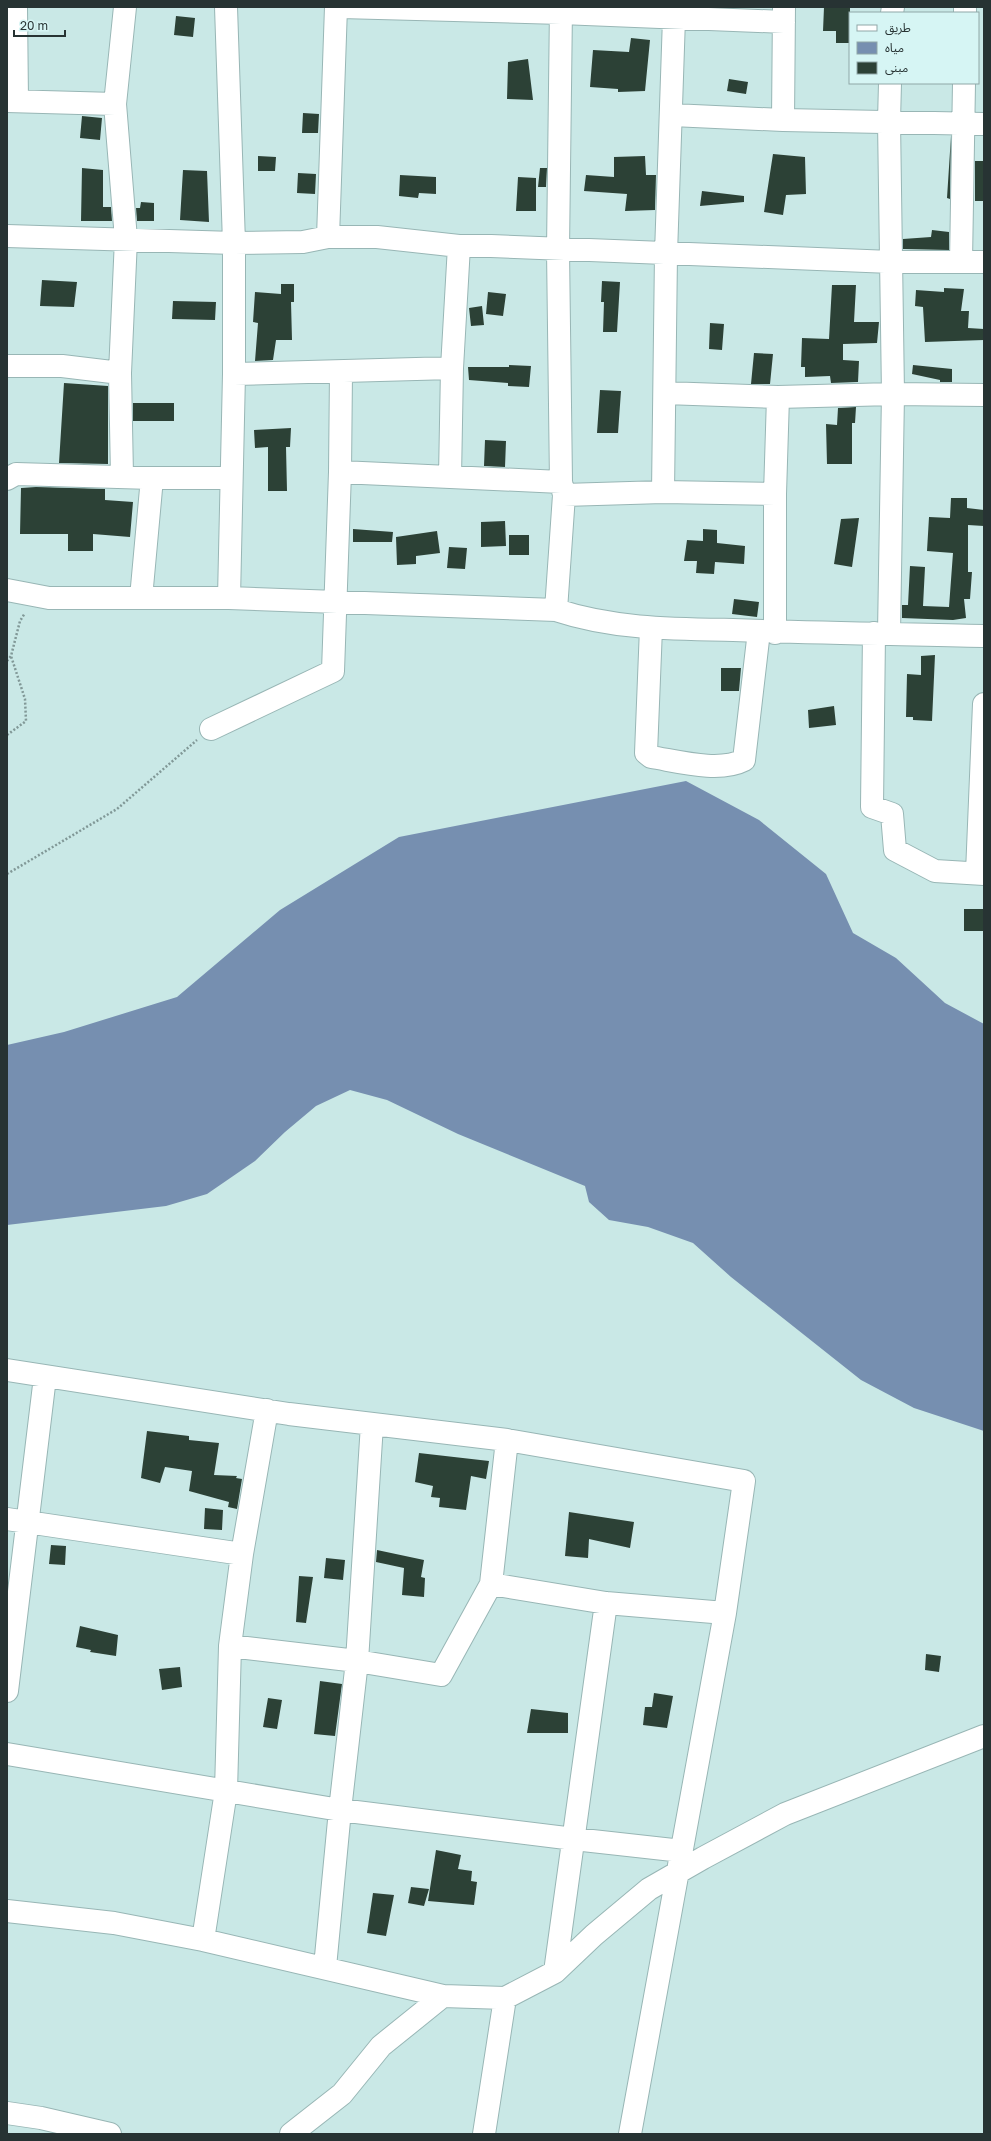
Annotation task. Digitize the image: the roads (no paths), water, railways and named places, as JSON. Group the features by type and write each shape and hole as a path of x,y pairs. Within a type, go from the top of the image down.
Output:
{"street":[{"path":"16,7 12,101 115,104"},
{"path":"122,476 120,373 126,239 115,104 125,7"},
{"path":"226,7 234,243 234,374 229,598"},
{"path":"328,237 336,7"},
{"path":"341,7 561,10 674,18 784,15 783,120"},
{"path":"556,610 562,489 558,250 561,10"},
{"path":"663,492 666,254 672,115 674,18"},
{"path":"890,84 889,121 893,394 872,807 892,814 895,850 935,871 980,874 984,704"},
{"path":"961,262 974,124 964,84"},
{"path":"672,115 783,120 889,121 974,124"},
{"path":"7,236 234,243 303,242 328,237 377,237 459,246 891,262 984,262"},
{"path":"450,477 452,368 459,246"},
{"path":"7,366 62,366 120,373"},
{"path":"234,374 452,368"},
{"path":"211,729 333,671 340,472 341,372"},
{"path":"665,394 778,397 893,394 984,395"},
{"path":"651,628 646,753 651,757 704,766 738,763 744,760 767,632 775,494 778,397"},
{"path":"340,472 450,477 562,489 775,494"},
{"path":"7,479 16,474 152,478 232,478"},
{"path":"141,598 152,478"},
{"path":"7,590 49,598 229,598 556,610 592,621 651,628 767,632 984,636"},
{"path":"7,1370 267,1410 508,1440 744,1481 725,1613 630,2134"},
{"path":"7,1691 17,1520 45,1377"},
{"path":"203,1940 226,1791 230,1646 242,1554 267,1410"},
{"path":"325,1967 340,1810 357,1661 372,1424"},
{"path":"230,1646 357,1661 441,1675 492,1584 508,1440"},
{"path":"17,1520 242,1554"},
{"path":"492,1584 606,1603 725,1613"},
{"path":"555,1972 606,1603"},
{"path":"7,1911 114,1923 203,1940 325,1967 443,1996 505,1998 555,1972 594,1935 649,1889 784,1814 984,1736"},
{"path":"7,1754 340,1810 574,1840 682,1851"},
{"path":"291,2134 342,2094 381,2046 443,1996"},
{"path":"484,2134 505,1998"},
{"path":"7,2113 41,2118 110,2134"}],"water":[{"path":"686,781 759,820 826,874 853,933 896,958 945,1003 984,1024 984,1431 914,1408 861,1380 731,1277 693,1243 648,1227 609,1220 589,1202 585,1186 458,1134 387,1100 350,1090 316,1106 285,1132 255,1161 207,1194 166,1206 7,1225 7,1045 64,1032 177,997 280,910 399,837"}]}
